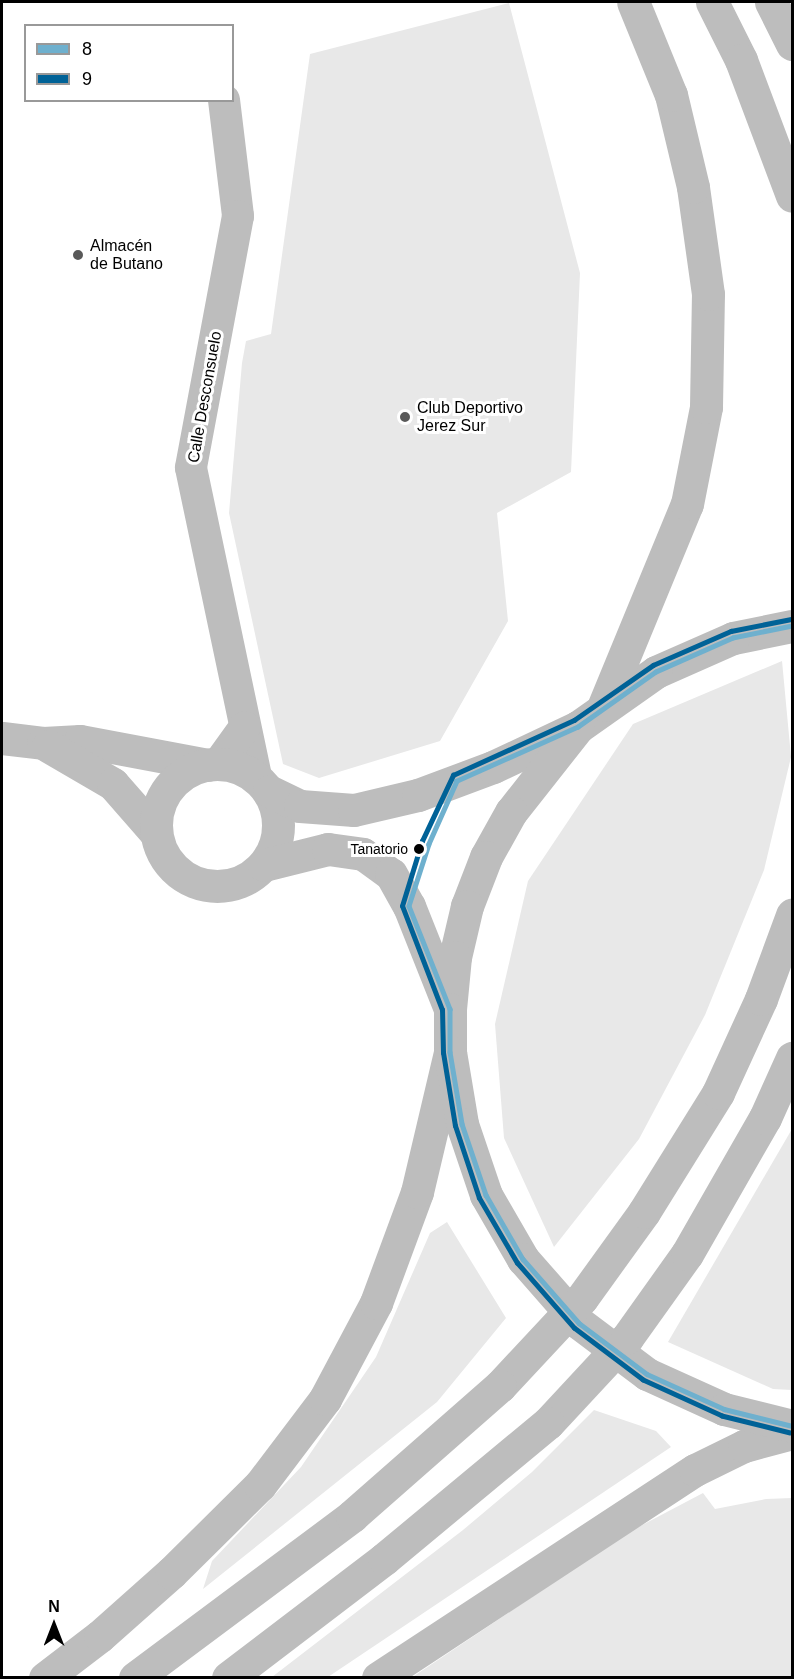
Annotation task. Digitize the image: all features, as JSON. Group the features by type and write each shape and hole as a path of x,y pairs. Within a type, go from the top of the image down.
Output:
{"main road":[{"path":"712,2 741,60 792,196"},
{"path":"771,2 792,44"},
{"path":"604,705 687,504 706,407 708,294 693,187 670,95 634,5"},
{"path":"792,626 733,638 656,672 604,705 578,727 511,812 486,857 467,906 455,957 450,1009 450,1052 462,1124 486,1195 523,1258 579,1323 647,1374 724,1409 792,1426"},
{"path":"2,738 44,743 80,741 239,767 300,806 354,810 447,784 578,727"},
{"path":"44,743 113,784 155,832"},
{"path":"214,764 180,776 165,791 157,810 155,832 161,852 173,869 190,881 211,887 231,885 249,878 264,865 279,830 263,784"},
{"path":"264,865 328,849 363,854 391,874 409,906 450,1009"},
{"path":"135,1677 352,1515 500,1386 582,1298 644,1212 718,1093 761,999 792,915"},
{"path":"45,1677 153,1589 252,1493 325,1399 376,1303 417,1192 450,1052"},
{"path":"228,1677 384,1559 548,1423 627,1338 687,1254 765,1118 792,1058"},
{"path":"378,1677 695,1470 744,1446 792,1433"}],"street":[{"name":"Calle Desconsuelo","path":"224,102 238,216 191,468 245,727 263,784"},
{"path":"214,764 245,727"}],"shaded area":[{"name":"Club Deportivo Jerez Sur","path":"509,3 580,273 571,472 497,513 508,621 440,741 319,778 283,764 229,513 242,363 246,341 271,334 310,54"},
{"path":"782,661 791,757 764,870 705,1015 639,1139 554,1247 504,1138 495,1024 528,881 633,724"},
{"path":"792,1129 792,1390 773,1389 668,1342"},
{"path":"447,1222 506,1318 437,1402 203,1589 212,1561 301,1467 376,1357 430,1233"},
{"path":"594,1410 656,1431 671,1447 328,1677 272,1677 463,1530 532,1472"},
{"path":"703,1493 715,1509 766,1499 792,1498 792,1677 411,1678 629,1532"}],"transit line":[{"name":"9","path":"790,1433 722,1416 643,1380 574,1328 517,1263 479,1198 455,1126 443,1053 442,1010 402,906 422,841 453,775 574,720 653,665 731,631 791,619"},
{"name":"8","path":"792,626 733,638 656,672 578,727 457,781 429,844 409,906 450,1009 450,1052 462,1124 486,1195 523,1259 579,1323 647,1374 724,1409 792,1426"}],"place":[{"name":"Almacén de Butano","path":"78,255"},
{"name":"Club Deportivo Jerez Sur","path":"405,417"},
{"name":"Tanatorio","path":"419,849"}]}
